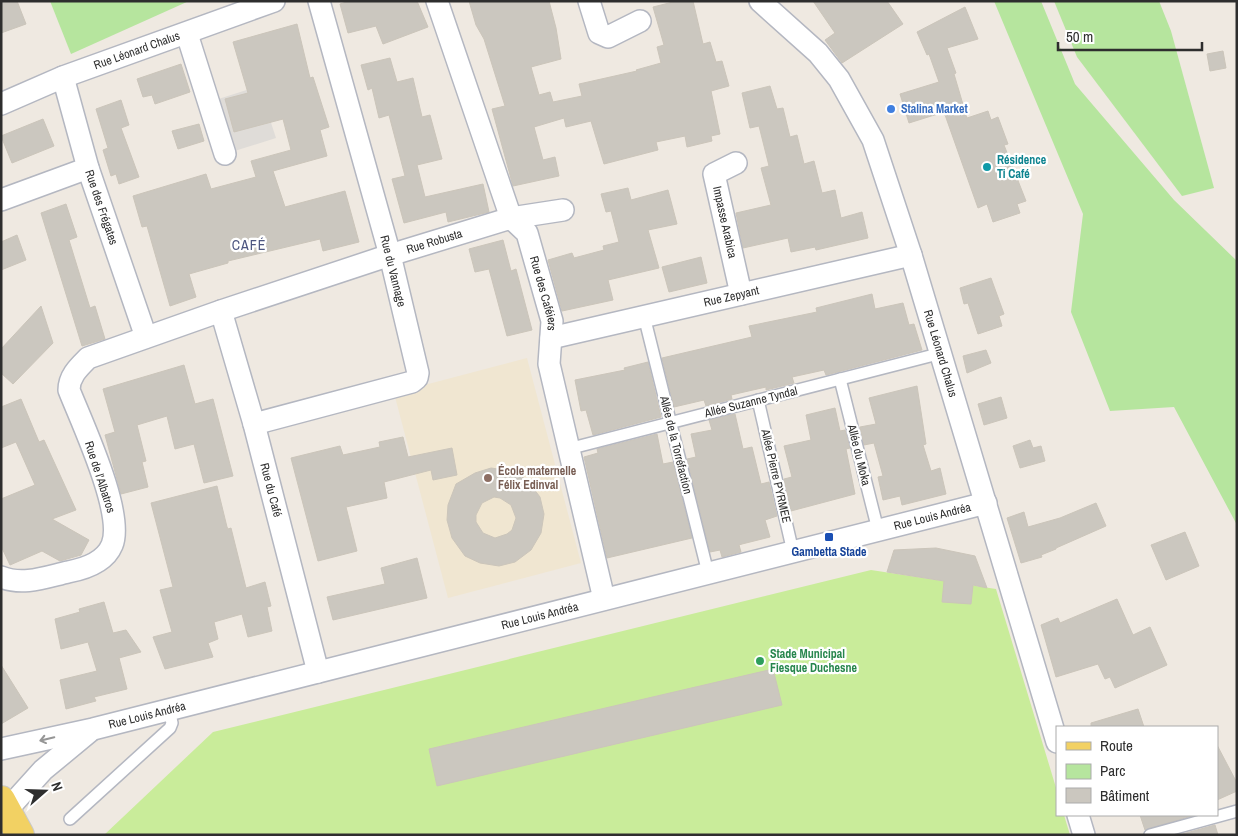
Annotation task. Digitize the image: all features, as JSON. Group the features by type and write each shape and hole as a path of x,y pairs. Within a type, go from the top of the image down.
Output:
{"main road":[{"path":"3,808 20,835"}],"street":[{"name":"Rue Léonard Chalus","path":"1,104 63,77 187,34 274,1"},
{"name":"Rue du Vannage","path":"254,424 412,382 418,373 390,255 319,1"},
{"name":"Rue des Caféiers","path":"438,1 511,218 527,233 552,321 548,364 604,599"},
{"path":"588,1 599,33 608,37 640,21"},
{"name":"Rue Léonard Chalus","path":"765,3 818,53 839,79 856,106 873,140 911,255 1056,739"},
{"path":"187,34 225,154"},
{"name":"Rue des Frégates","path":"63,77 88,168 146,337"},
{"name":"Impasse Arabica","path":"736,163 714,174 741,294"},
{"path":"1,200 88,168"},
{"name":"Rue Robusta","path":"146,337 390,255 511,218 563,210"},
{"name":"Rue Zepyant","path":"551,338 911,255"},
{"name":"Rue du Café","path":"221,311 254,424 318,672"},
{"name":"Rue de l'Albatros","path":"1,577 18,582 30,581 79,570 102,558 109,550 114,536 115,523 109,497 69,384 75,372 88,358 146,337"},
{"name":"Rue Louis Andréa","path":"1,749 93,729 986,503"},
{"name":"Rue Louis Andréa","path":"3,808 43,770 93,729"},
{"path":"1078,816 1084,835"}],"lane":[{"name":"Allée de la Torréfaction","path":"644,316 708,573"},
{"name":"Allée Suzanne Tyndal","path":"568,449 934,355"},
{"name":"Allée du Moka","path":"840,379 878,530"},
{"name":"Allée Pierre PYRMEE","path":"758,400 793,552"},
{"path":"70,819 170,728 172,723 169,709"},
{"path":"1150,835 1237,812"}],"shaded area":[{"path":"259,86 276,138 225,154 209,102"},
{"name":"École maternelle Félix Edinval","path":"527,358 581,563 448,598 394,393"}],"green space":[{"path":"50,1 189,1 71,54"},
{"path":"994,1 1041,1 1075,84 1174,200 1237,261 1237,525 1174,407 1110,411 1071,312 1083,214"},
{"path":"1054,1 1159,1 1171,31 1214,188 1182,196 1077,57"},
{"name":"Stade Municipal Fiesque Duchesne","path":"871,570 996,589 1056,788 1056,816 1064,816 1070,835 104,835 213,732"}],"building":[{"path":"1,1 17,1 26,24 1,33"},
{"path":"350,1 417,1 428,27 383,44 376,26 348,33 340,4"},
{"path":"469,1 549,1 561,59 531,67 539,95 550,92 553,102 582,96 579,84 637,71 661,63 657,47 664,45 653,7 677,1 693,1 703,44 710,42 716,62 722,61 729,86 711,91 720,134 711,136 712,141 687,147 685,136 656,142 658,150 604,164 591,121 566,127 564,118 534,127 543,160 555,157 559,176 513,186 492,109 505,106 484,39 476,25"},
{"path":"813,1 887,1 903,24 842,63 825,40 835,33"},
{"path":"965,7 978,39 947,48 956,73 954,74 967,118 988,111 991,120 998,117 1008,144 1004,145 1026,201 1017,204 1020,213 993,222 987,204 978,208 944,112 909,123 900,94 939,82 929,54 927,55 917,32"},
{"path":"297,24 310,78 313,77 329,127 320,130 327,156 273,171 285,207 345,191 359,242 323,251 320,239 228,261 228,263 189,274 196,297 170,306 147,226 142,227 133,196 206,174 211,189 256,177 251,161 291,150 283,119 234,132 225,99 248,93 233,42"},
{"path":"1223,51 1226,68 1210,71 1207,54"},
{"path":"390,58 397,82 413,78 422,117 430,115 442,159 417,165 425,197 483,184 489,212 448,222 446,212 404,223 392,179 405,176 389,115 379,118 372,88 368,90 361,65"},
{"path":"181,64 190,92 155,104 152,95 143,97 137,79"},
{"path":"770,86 777,109 783,108 790,137 797,135 804,164 814,161 822,193 835,190 841,218 862,212 868,238 816,250 815,247 791,252 788,238 743,248 736,213 771,205 761,168 769,166 759,126 750,128 742,93"},
{"path":"121,100 129,125 121,128 139,177 119,184 116,174 111,176 103,150 108,148 96,109"},
{"path":"43,119 54,146 12,163 1,136"},
{"path":"199,124 204,141 178,149 172,131"},
{"path":"628,188 631,200 668,190 677,224 648,230 659,268 608,280 613,300 562,311 548,260 572,253 574,258 604,250 603,246 619,242 611,211 606,212 601,194"},
{"path":"66,204 77,237 69,240 90,308 95,306 105,339 82,346 41,213"},
{"path":"17,235 26,260 1,270 1,242"},
{"path":"503,240 511,271 516,269 532,330 507,336 489,269 475,272 469,249"},
{"path":"701,257 707,283 669,292 662,267"},
{"path":"991,278 1004,314 999,316 1002,326 978,334 968,303 964,304 960,288"},
{"path":"872,294 875,309 903,303 909,325 914,324 922,350 826,375 824,370 792,377 794,383 766,390 766,387 731,395 732,399 706,406 704,400 674,407 662,358 752,337 749,326 817,312 816,308"},
{"path":"41,306 53,343 13,384 1,373 1,349"},
{"path":"986,350 991,363 967,373 963,356"},
{"path":"648,362 661,417 593,435 586,410 581,411 575,380 625,370 624,368"},
{"path":"184,365 195,404 213,399 233,476 204,483 194,444 175,449 167,416 137,425 146,461 142,462 148,487 121,494 105,435 115,432 103,389"},
{"path":"917,386 926,444 923,445 931,471 940,468 946,494 902,505 900,496 883,500 878,477 883,476 874,443 864,445 860,427 876,424 869,398"},
{"path":"1001,397 1007,418 984,425 978,404"},
{"path":"21,399 39,442 44,440 76,510 52,519 89,540 81,555 60,561 42,551 10,565 1,546 1,499 35,485 16,442 1,448 1,407"},
{"path":"835,408 840,431 845,430 850,448 846,449 855,494 791,511 784,479 792,477 784,446 811,440 806,415"},
{"path":"735,414 743,449 752,447 761,484 769,482 777,516 765,520 770,537 739,545 741,552 722,557 720,550 710,552 687,459 696,457 691,434 712,430 709,420"},
{"path":"657,434 663,464 673,462 692,538 607,558 584,457 598,453 597,449"},
{"path":"403,437 408,457 452,448 457,475 433,480 431,470 384,482 387,498 346,507 357,551 318,561 291,458 340,446 343,455 380,447 379,442"},
{"path":"1030,440 1033,448 1041,446 1045,461 1020,468 1013,446"},
{"path":"491,468 512,471 527,480 540,497 544,514 541,533 531,550 515,562 499,566 480,563 465,556 452,538 447,520 448,505 456,484 475,473","holes":["494,497 500,498 511,505 516,518 512,530 495,538 483,533 476,522 476,515 482,503"]},
{"path":"217,486 227,527 228,529 231,528 246,588 265,582 271,606 267,607 272,631 248,637 242,614 214,622 218,639 208,643 213,657 165,669 153,637 172,632 160,590 173,587 151,503"},
{"path":"1096,503 1106,526 1041,555 1042,557 1021,563 1007,518 1024,512 1028,527 1060,518"},
{"path":"1185,532 1199,566 1166,580 1151,545"},
{"path":"936,548 975,556 987,588 973,585 971,604 942,602 944,581 887,572 894,550"},
{"path":"417,558 427,598 333,620 327,597 385,584 381,568"},
{"path":"1117,599 1133,635 1150,627 1167,665 1115,688 1110,677 1105,679 1098,664 1056,677 1041,625 1058,618 1060,623"},
{"path":"104,602 113,633 126,630 141,652 119,658 127,689 94,697 96,701 66,709 60,680 97,671 88,642 61,649 55,619 80,612 79,609"},
{"path":"1,665 28,708 1,724"},
{"path":"773,669 782,705 437,786 429,749"},
{"path":"1138,709 1144,726 1091,726 1091,723"},
{"path":"1218,747 1237,783 1237,791 1218,800"},
{"path":"1140,816 1192,816 1145,830"},
{"path":"1215,825 1218,835 1179,835"}],"place":[{"name":"Stalina Market","path":"891,109"},
{"name":"Résidence Ti Café","path":"987,167"},
{"name":"École maternelle Félix Edinval","path":"488,478"},
{"name":"Gambetta Stade","path":"829,537"},
{"name":"Stade Municipal Fiesque Duchesne","path":"760,661"}],"district":[{"name":"CAFÉ","path":"249,245"}]}
